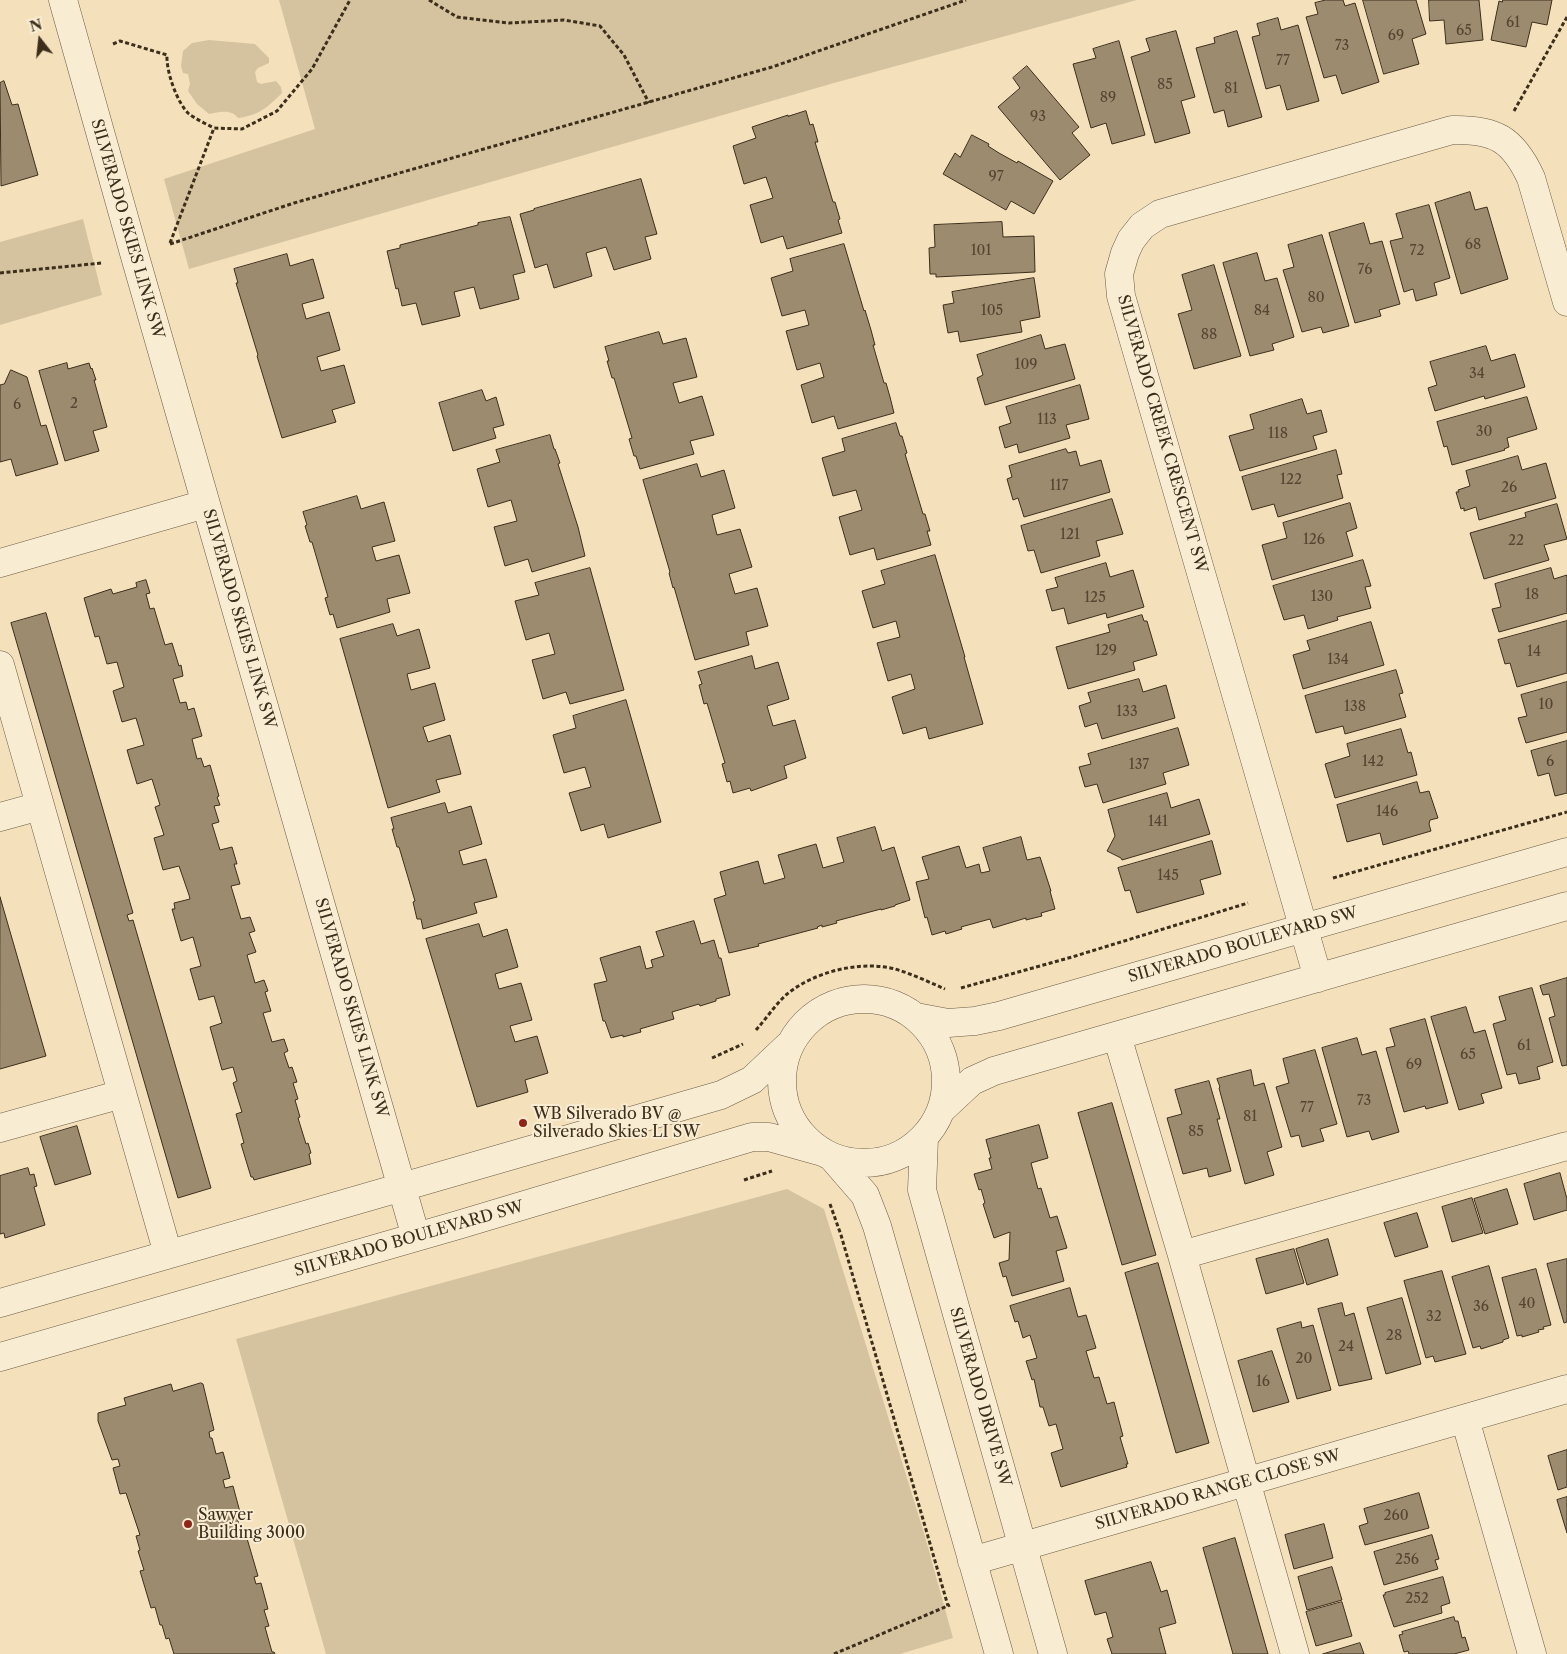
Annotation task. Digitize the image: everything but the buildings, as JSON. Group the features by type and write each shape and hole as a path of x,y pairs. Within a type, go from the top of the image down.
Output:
{"street":[{"name":"SILVERADO SKIES LINK SW","path":"63,0 416,1237"},
{"name":"SILVERADO CREEK CRESCENT SW","path":"1318,978 1121,296 1119,274 1124,253 1142,226 1160,214 1452,130 1468,130 1486,132 1499,138 1512,147 1523,161 1531,178 1567,302"},
{"path":"0,563 206,504"},
{"path":"0,664 168,1254"},
{"path":"0,817 40,806"},
{"name":"SILVERADO BOULEVARD SW","path":"916,1017 948,1023 975,1021 999,1016 1567,852"},
{"path":"941,1110 972,1080 986,1074 1567,906"},
{"path":"0,1303 721,1095 752,1080 788,1046 802,1025 822,1010 845,1000 870,998 895,1004 916,1017 934,1036 944,1060 947,1085 941,1110 934,1125 924,1138 904,1154 880,1162 856,1163 825,1154"},
{"path":"1117,1036 1182,1255 1295,1654"},
{"path":"788,1046 782,1069 782,1093 788,1115 801,1135 825,1154 865,1195 877,1226 999,1654"},
{"path":"0,1128 122,1094"},
{"name":"SILVERADO BOULEVARD SW","path":"0,1357 416,1237 752,1137 769,1137 825,1154"},
{"name":"SILVERADO DRIVE SW","path":"924,1138 921,1168 922,1190 1053,1654"},
{"path":"1182,1255 1567,1146"},
{"name":"SILVERADO RANGE CLOSE SW","path":"972,1561 1567,1389"},
{"path":"1465,1419 1532,1654"}],"path":[{"path":"113,44 120,41 167,55 175,92 188,113 214,128 242,129 277,111 312,69 350,0"},
{"path":"429,0 457,17 509,23 564,20 600,26 624,56 649,103"},
{"path":"214,128 170,244 294,203 772,67 966,0"},
{"path":"1499,138 1567,17"},
{"path":"0,273 102,262"},
{"path":"1332,878 1567,812"},
{"path":"956,989 1072,957 1248,903"},
{"path":"753,1033 786,996 805,982 828,971 864,966 894,969 947,990"},
{"path":"712,1058 743,1044 748,1039"},
{"path":"744,1180 775,1171"},
{"path":"829,1201 842,1235 948,1606"},
{"path":"834,1654 956,1603"}],"shaded area":[{"path":"279,0 1137,0 834,83 189,269 164,179 315,129"},
{"path":"209,40 255,44 269,58 269,63 258,68 255,72 257,82 261,84 276,81 281,87 282,93 267,107 252,115 238,118 228,112 209,114 197,104 188,91 190,84 188,74 183,73 181,66 183,51 192,43"},
{"path":"83,219 102,295 0,325 0,242"},
{"path":"787,1189 824,1209 924,1533 953,1638 900,1654 326,1654 236,1339"}],"place":[{"name":"WB Silverado BV @ Silverado Skies LI SW","path":"523,1123"},
{"name":"Sawyer Building 3000","path":"188,1524"}]}
